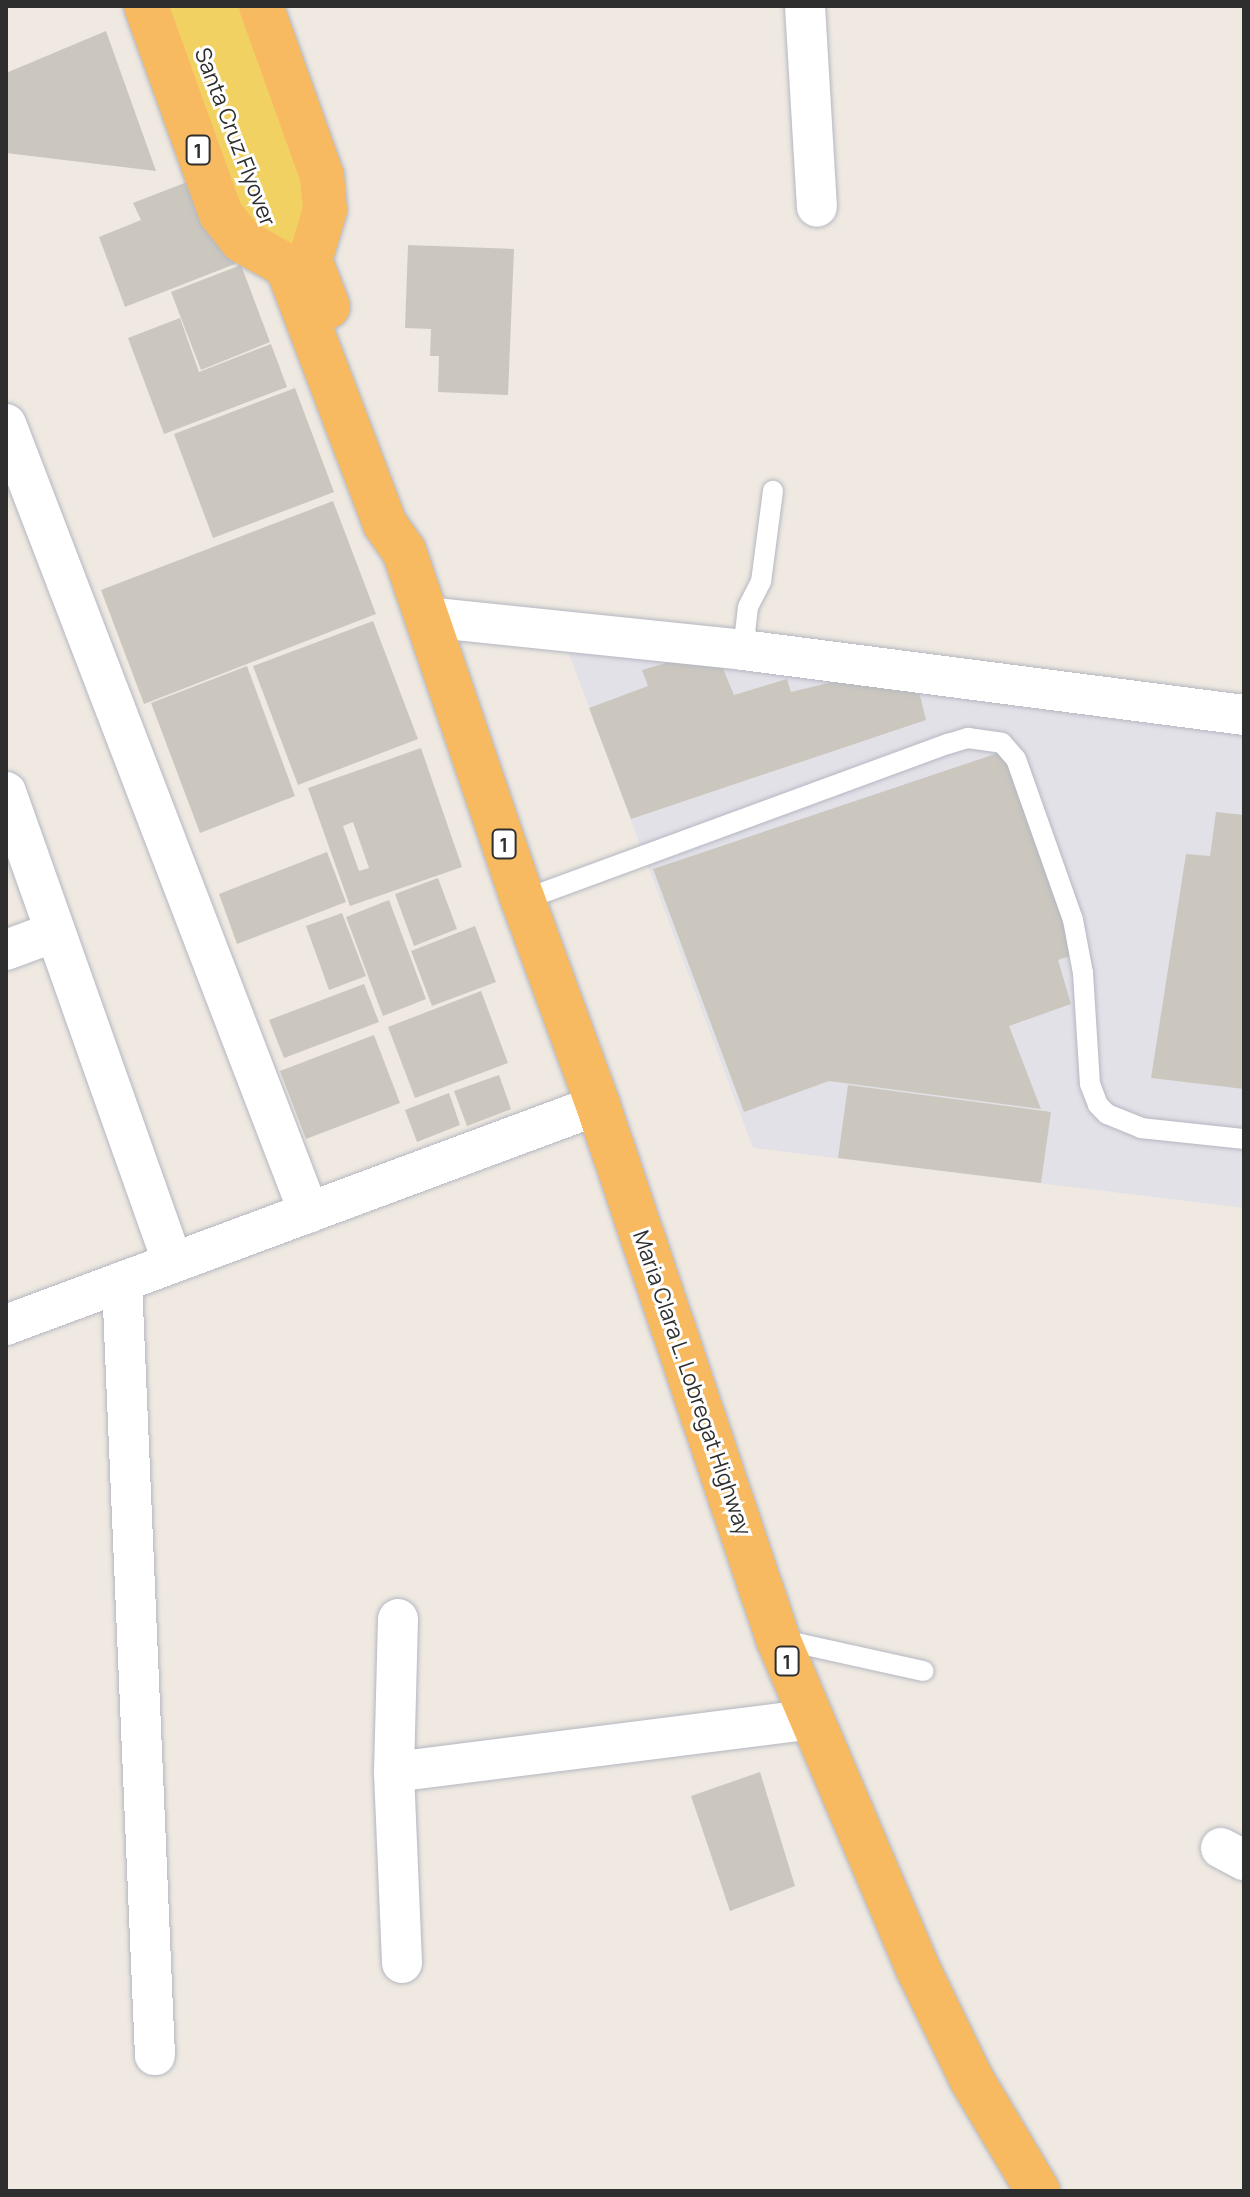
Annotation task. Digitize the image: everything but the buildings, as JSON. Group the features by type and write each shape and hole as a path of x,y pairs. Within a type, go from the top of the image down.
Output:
{"highway":[{"name":"1","path":"146,6 221,214 241,240 299,263"},
{"path":"261,6 322,176 325,210 299,263"},
{"name":"Maria Clara L. Lobregat Highway","path":"299,263 385,524 415,584 523,900 598,1105 778,1639 920,1973 972,2080 1038,2191"}],"main road":[{"name":"Santa Cruz Flyover","path":"186,6 257,201 299,263"},
{"name":"Santa Cruz Flyover","path":"223,6 299,263"}],"street":[{"path":"805,6 817,207"},
{"path":"6,424 309,1213"},
{"path":"415,584 743,650 1244,715"},
{"path":"6,792 172,1261"},
{"path":"6,950 55,932"},
{"path":"6,1325 598,1105"},
{"path":"122,1282 155,2055"},
{"path":"398,1619 394,1772 402,1963"},
{"path":"394,1772 811,1719"}],"lane":[{"path":"743,650 748,607 761,582 773,491"},
{"path":"523,900 948,744 968,738 1002,743 1016,759 1073,920 1083,973 1090,1084 1098,1105 1107,1114 1141,1128 1244,1139"},
{"path":"778,1639 924,1671"}],"shaded area":[{"path":"558,624 1244,704 1244,1208 753,1148"}]}
